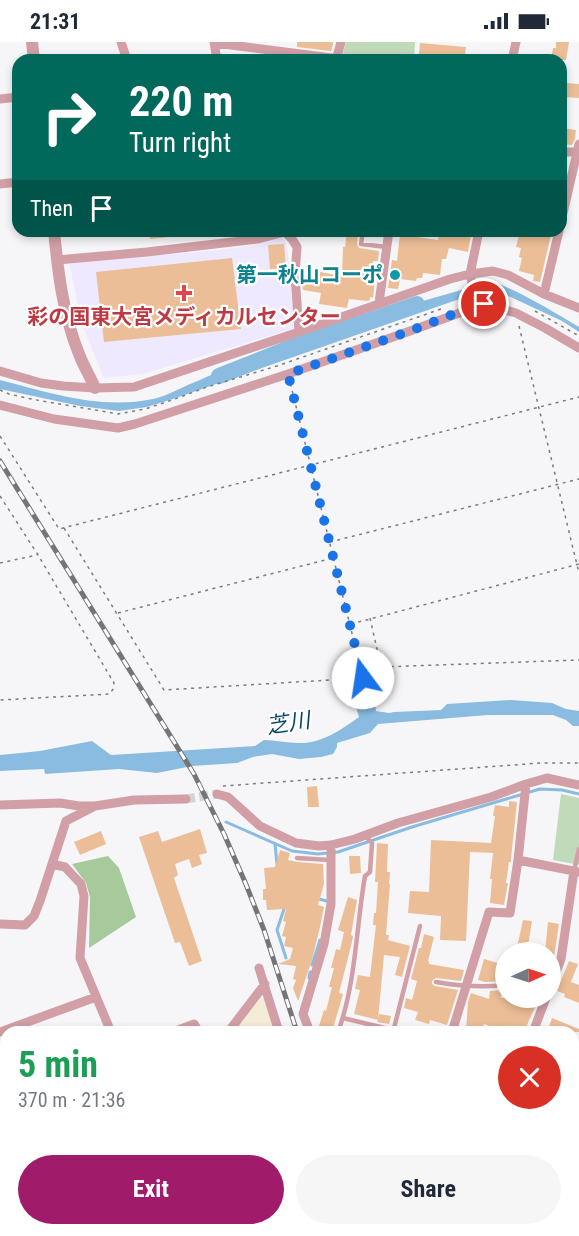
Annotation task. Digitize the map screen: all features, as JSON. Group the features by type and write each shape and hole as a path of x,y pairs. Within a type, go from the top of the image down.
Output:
{"street":[{"path":"215,43 284,46 316,54"},
{"path":"567,184 579,149"},
{"path":"55,237 63,296 73,335 78,353 95,388"},
{"path":"57,260 264,237"},
{"path":"291,237 297,247 295,275 299,332"},
{"path":"379,303 388,237"},
{"path":"477,305 470,274 478,237"},
{"path":"544,294 558,237"},
{"path":"0,370 41,383 63,386 134,387 450,279 493,271 508,275 544,294 579,308"},
{"path":"0,405 54,419 118,428 288,374 484,304 516,313 579,348"},
{"path":"217,794 228,797 260,826 296,843 319,846 364,836 398,823 491,797 526,783 547,778 579,784"},
{"path":"454,1026 489,912 510,913 526,783"},
{"path":"0,805 60,803 95,806 134,800 186,799"},
{"path":"0,924 25,925 33,916 66,820 60,803"},
{"path":"66,820 95,806"},
{"path":"308,1026 303,1014 326,936 331,904 331,845"},
{"path":"518,860 577,872 561,959"},
{"path":"52,864 65,867 81,884 84,896 80,958 108,1026"},
{"path":"259,968 277,1026"},
{"path":"233,1026 265,984"},
{"path":"16,1026 96,996"},
{"path":"535,1026 542,1008"}],"lane":[{"path":"362,237 361,244 386,247"},
{"path":"340,1026 352,977 365,876 370,872 372,843 364,836"},
{"path":"577,872 579,849"},
{"path":"297,858 331,860"},
{"path":"394,1026 420,926"},
{"path":"436,982 466,987 495,987"},
{"path":"343,1018 374,1026"}],"path":[{"path":"0,390 31,399 118,414 144,409 447,308"},
{"path":"537,312 579,336"},
{"path":"516,313 579,573"},
{"path":"63,528 164,690 363,678 288,374"},
{"path":"0,436 59,529 579,397"},
{"path":"329,542 579,479"},
{"path":"0,496 38,555 114,684 110,694 0,700"},
{"path":"0,563 38,555"},
{"path":"117,614 333,558"},
{"path":"350,624 578,564"},
{"path":"370,618 381,668 579,660"},
{"path":"223,786 541,763 579,763"}],"shaded area":[{"name":"彩の国東大宮メディカルセンター","path":"281,237 286,242 288,254 295,328 143,374 104,378 82,325 69,262 252,246"},
{"path":"261,998 267,999 275,1026 237,1026"}],"green space":[{"path":"346,42 415,42 414,54 343,53"},
{"path":"561,794 579,798 579,865 553,860"},
{"path":"108,856 119,868 136,917 89,948 90,897 86,883 72,864"}],"water":[{"path":"497,283 529,298 579,327 579,332 562,321 502,293 482,293 147,407 119,411 80,406 0,389 0,380 57,395 95,401 134,402 153,399 218,372 239,367 242,369 389,315 402,307 482,284"},
{"path":"370,692 370,702 375,704 376,711 389,713 441,710 447,704 511,700 552,703 579,711 579,726 573,726 566,720 553,715 488,715 378,724 370,733 337,743 333,754 321,757 299,759 272,754 253,757 237,763 192,766 157,773 119,769 45,774 44,769 0,771 0,755 40,751 92,741 111,755 255,746 264,740 306,743 323,739 359,717 356,707 364,699 366,693"}],"building":[{"path":"297,42 333,42 333,45 331,51 297,47"},
{"path":"556,42 569,42 567,54 552,54 553,48 556,48"},
{"path":"420,43 466,47 465,54 419,54"},
{"path":"567,83 579,84 579,98 567,97"},
{"path":"567,129 576,130 572,145 567,145"},
{"path":"346,237 358,237 359,248 379,251 378,261 373,261 371,279 375,280 373,298 370,297 367,301 349,299 347,308 319,304 321,293 303,290 304,269 342,276 343,247 345,247"},
{"path":"400,237 438,240 438,237 471,237 468,252 449,248 446,259 442,259 440,275 423,273 422,278 417,278 416,281 400,279 398,289 388,288 392,260 397,261"},
{"path":"518,237 551,237 540,282 533,281 534,275 519,271 522,258 519,257 521,248 516,247"},
{"path":"284,244 286,268 270,269 268,245"},
{"path":"232,258 241,329 104,342 96,272"},
{"path":"317,786 319,807 308,807 307,787"},
{"path":"509,801 517,802 504,905 490,903 493,853 470,852 466,941 440,940 441,916 408,913 410,891 429,892 431,840 491,843 495,805 509,807"},
{"path":"200,829 207,853 199,855 202,864 192,868 189,859 175,864 178,875 174,878 202,961 189,966 180,942 175,943 139,837 158,831 162,842"},
{"path":"101,831 106,844 80,855 74,842"},
{"path":"377,843 388,844 387,872 390,872 390,884 386,935 389,935 388,940 410,946 402,977 395,975 400,957 384,955 378,1020 354,1014 360,990 355,989 358,975 370,977 376,925 373,925 378,882 375,882"},
{"path":"280,850 290,853 288,860 323,864 324,884 318,905 324,907 312,960 298,1001 293,988 296,980 293,979 296,966 278,964 290,959 293,948 284,946 286,937 282,936 286,922 283,921 286,909 267,910 266,900 263,900 263,889 266,889 264,868 275,867"},
{"path":"349,856 360,856 361,873 350,874"},
{"path":"348,897 357,900 351,935 353,936 352,942 339,993 343,994 334,1026 319,1026 324,1010 326,1011 332,987 329,987 336,949 340,950 344,932 338,930"},
{"path":"523,920 532,921 529,942 518,942"},
{"path":"548,922 559,924 556,942 546,942"},
{"path":"424,934 434,937 429,964 464,970 461,981 436,978 432,981 435,986 458,990 447,1025 430,1020 429,1024 415,1020 418,1012 404,1008 406,998 412,1000 417,981 411,979"},
{"path":"484,959 495,962 495,982 478,980"},
{"path":"569,961 578,964 571,982 579,985 579,1003 564,997 565,994 561,992 561,981"},
{"path":"490,991 495,991 495,1008 535,1008 527,1026 484,1024 484,1026 466,1026 471,993 489,999"},
{"path":"379,1014 391,1016 389,1024 377,1022"},
{"path":"552,1018 572,1026 549,1026"}],"waterway":[{"path":"219,376 297,345 417,304"},
{"path":"226,822 292,851 318,854 338,852 412,827 540,789 562,790 579,794"},
{"path":"275,844 277,864"},
{"path":"316,898 330,902"},
{"path":"285,906 277,930 286,958"},
{"path":"312,965 320,940"},
{"path":"309,978 310,972"}],"tunnel":[{"path":"186,799 217,794"}],"railway":[{"path":"0,461 194,774 245,882 264,930 295,1026"}],"place":[{"name":"第一秋山コーポ","path":"395,275"},
{"name":"彩の国東大宮メディカルセンター","path":"184,293"}],"route":[{"path":"363,678 288,374 484,304"}],"water label":[{"name":"芝川","path":"288,723"}]}
